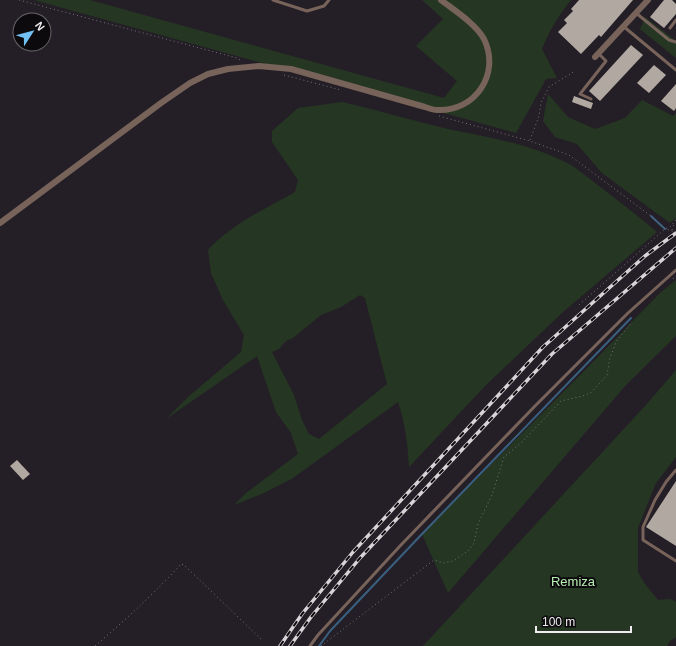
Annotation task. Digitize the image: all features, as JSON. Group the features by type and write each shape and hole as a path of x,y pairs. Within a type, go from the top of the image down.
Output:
{"street":[{"path":"0,223 155,107 190,83 215,72 249,66 269,66 291,69 436,110 449,109 472,99 481,90 488,72 489,57 487,46 478,31 441,0"},
{"path":"597,55 648,0"}],"lane":[{"path":"273,0 307,11 324,6 329,0"},
{"path":"636,13 669,40 676,42"},
{"path":"670,28 676,20"},
{"path":"623,26 676,70"},
{"path":"591,99 580,94 606,61 597,55"},
{"path":"310,646 318,635 405,540 628,313 676,270"},
{"path":"676,470 666,482 655,500 643,527 643,540 676,561"}],"path":[{"path":"19,0 237,58 249,66"},
{"path":"530,141 539,116 541,103 549,87 575,71"},
{"path":"279,74 340,90"},
{"path":"439,116 530,141 569,155 651,216 666,229 676,234"},
{"path":"672,231 676,220"},
{"path":"579,305 675,222"},
{"path":"321,646 434,560 444,563 453,561 468,551 474,543 478,524 492,495 504,457 522,442 561,401 583,396 592,392 607,376 610,358 616,342 632,322"},
{"path":"95,646 137,609 181,564 184,565 263,641"}],"green space":[{"path":"34,0 90,0 444,98 457,81 416,46 443,19 422,0 571,0 562,11 542,49 557,78 546,79 516,133"},
{"path":"645,17 676,41 676,58 640,29"},
{"path":"548,94 568,117 595,129 625,118 642,100 673,116 676,113 676,218 670,223 602,173 577,144 555,137 543,121"},
{"path":"342,102 435,126 511,142 541,152 574,167 657,232 563,312 486,385 409,467 406,434 398,402 293,478 264,493 234,505 246,493 298,454 291,433 276,412 257,356 166,419 188,397 241,352 244,335 223,300 211,273 208,250 238,225 295,192 298,180 272,142 272,131 298,108","holes":["360,295 365,298 387,384 319,439 309,434 302,420 294,395 272,352 279,349 286,341 293,338 321,315 341,307"]},
{"path":"676,280 676,336 626,385 448,593 422,534 660,293"},
{"name":"Remiza","path":"676,370 676,457 656,483 638,528 638,572 645,584 658,600 670,599 676,602 676,637 670,641 667,646 423,646 646,405"}],"building":[{"path":"579,0 633,0 601,37 599,35 581,54 558,32 567,23 564,20 573,11 571,9"},
{"path":"664,0 672,0 676,4 676,14 664,28 650,17"},
{"path":"631,45 643,55 600,101 589,91"},
{"path":"654,65 666,75 649,93 637,83"},
{"path":"676,84 676,108 674,111 661,101"},
{"path":"574,96 593,103 591,109 572,102"},
{"path":"17,460 30,474 23,480 10,466"},
{"path":"676,481 676,546 646,527"}],"waterway":[{"path":"651,216 665,229"},
{"path":"319,646 330,631 422,534 631,318"}],"railway":[{"path":"280,646 302,614 353,552 543,347 645,256 676,233"},
{"path":"290,646 311,617 360,558 552,354 676,248"}]}
